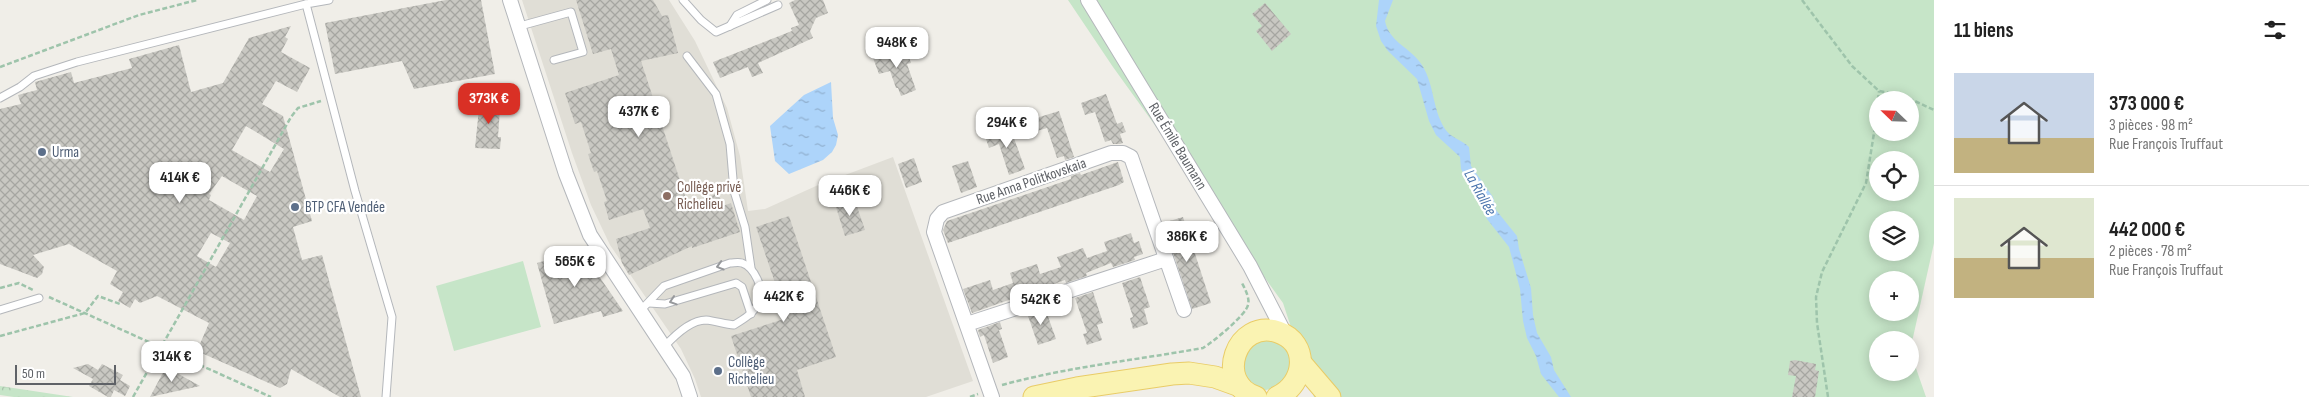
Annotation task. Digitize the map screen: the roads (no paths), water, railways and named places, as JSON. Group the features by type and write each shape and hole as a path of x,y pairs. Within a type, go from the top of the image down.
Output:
{"main road":[{"path":"1247,393 1232,368 1236,350 1250,334 1261,331 1278,332 1294,343 1301,363 1330,397"},
{"path":"1034,397 1076,388 1189,373 1220,360 1236,350"},
{"path":"1281,395 1297,381 1301,363"},
{"path":"1189,373 1215,377 1247,393"},
{"path":"1281,395 1298,392 1320,397"}],"street":[{"path":"510,0 520,26 566,174 590,234 644,307 664,347 683,376 690,397"},
{"name":"Rue Émile Baumann","path":"1088,0 1250,266 1286,336"},
{"name":"Rue Anna Politkovskaia","path":"991,393 934,232 937,219 943,212 1110,153 1123,153 1131,157 1184,310"},
{"path":"967,324 1166,259"},
{"name":"Rue Émile Baumann","path":"1261,331 1267,308 1265,294"}],"lane":[{"path":"0,98 20,87 34,76 68,65 306,4 329,0"},
{"path":"683,0 701,20 716,32 778,5"},
{"path":"729,27 737,15 767,0"},
{"path":"306,4 330,99 392,317 386,397"},
{"path":"520,26 571,12 583,52 554,60"},
{"path":"664,347 675,335 699,321 706,320 734,325 751,314 760,300 759,284 752,268 745,227 734,191 730,144 716,94 687,56"},
{"path":"644,307 664,286 699,272 740,262 752,268"},
{"path":"644,307 665,304 736,283 742,287 751,314"},
{"path":"0,310 40,296"}],"water":[{"name":"La Riallée","path":"1379,0 1393,0 1385,21 1390,34 1419,61 1428,77 1437,112 1445,129 1450,135 1469,147 1471,166 1493,197 1496,210 1517,236 1531,288 1533,315 1537,333 1551,357 1554,370 1571,397 1559,397 1541,374 1536,356 1527,338 1523,321 1520,289 1509,247 1487,219 1479,200 1461,169 1460,157 1436,135 1429,121 1417,79 1388,51 1381,41 1376,26"},
{"path":"831,82 833,118 838,135 836,145 832,152 823,160 789,174 775,161 770,126 804,95"}],"place":[{"name":"Urma","path":"42,152"},
{"name":"Collège privé Richelieu","path":"667,196"},
{"name":"BTP CFA Vendée","path":"295,207"},
{"name":"Collège Richelieu","path":"718,371"}]}
